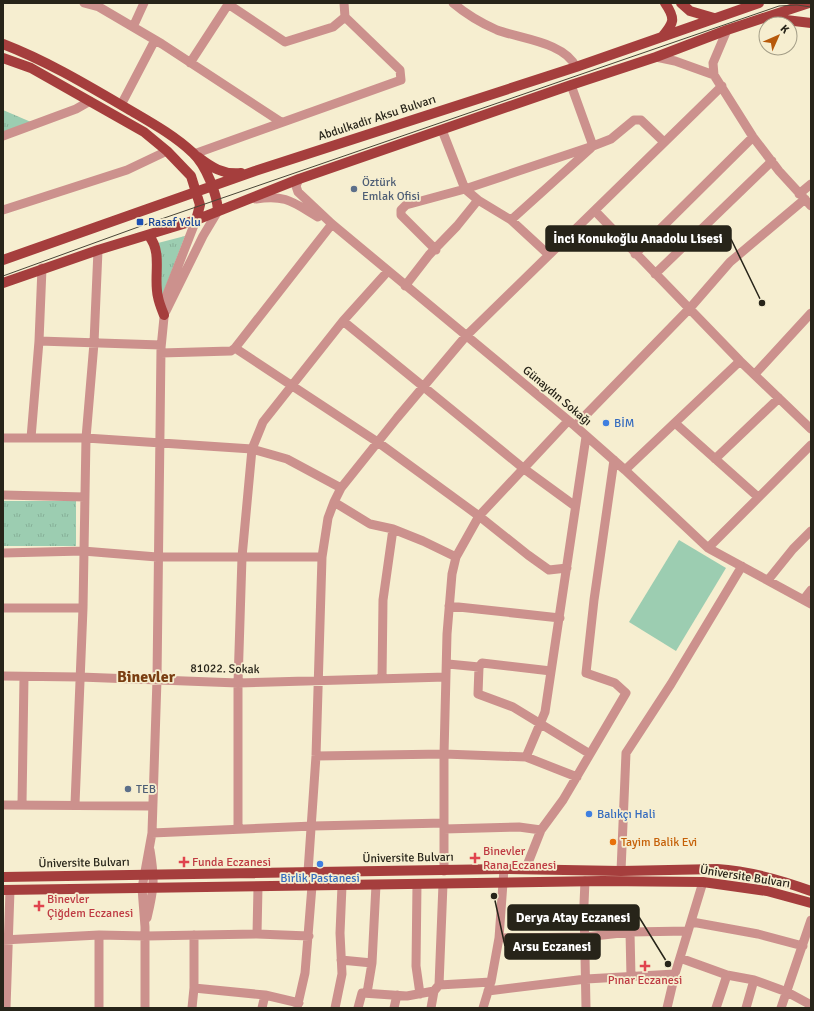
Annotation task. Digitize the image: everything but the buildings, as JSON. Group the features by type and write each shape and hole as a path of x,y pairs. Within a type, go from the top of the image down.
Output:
{"main road":[{"path":"662,37 672,24 673,16 665,3"},
{"name":"Abdulkadir Aksu Bulvarı","path":"3,260 196,191 576,67 759,3"},
{"path":"771,16 810,3"},
{"path":"673,16 681,13 682,4"},
{"path":"682,4 690,11 714,18"},
{"path":"3,284 42,268 149,236 196,220 299,179 656,57 727,30 758,20"},
{"path":"798,22 811,23"},
{"path":"3,44 56,68 121,105 161,129 217,170 226,173 255,171"},
{"path":"3,58 31,68 90,101 144,132 167,151 191,176 200,205 196,220"},
{"path":"194,154 213,186 217,196 218,211"},
{"path":"149,236 154,241 157,254 157,297 164,316"},
{"name":"Üniversite Bulvarı","path":"3,877 444,871 504,868 621,871 732,870 788,883 811,891"},
{"name":"Üniversite Bulvarı","path":"7,890 342,886 585,881 703,882 767,891 811,903"}],"street":[{"path":"84,3 99,7 155,40 281,122"},
{"path":"133,27 144,3"},
{"path":"194,154 401,80 400,70 345,17 344,3"},
{"path":"453,3 486,25 557,49 569,56 576,67"},
{"path":"190,62 228,4 285,42 333,26 345,17"},
{"path":"727,30 713,63 714,75 753,137 805,200"},
{"path":"121,105 155,40"},
{"path":"656,57 674,61 714,75"},
{"path":"571,85 593,146"},
{"path":"308,872 313,826 322,557 328,518 341,488 466,336 722,86"},
{"path":"3,136 76,109 90,101"},
{"path":"436,250 401,215 401,210 406,205 465,189 612,139 634,120 641,120 664,142"},
{"path":"442,130 465,189 478,200 511,220 549,255"},
{"path":"635,254 753,137"},
{"path":"511,220 593,146"},
{"path":"3,210 127,170 167,151"},
{"path":"655,274 772,161"},
{"path":"299,179 296,186 298,192 332,224"},
{"path":"444,871 444,754 446,677 448,664 449,606 452,574 456,557 479,516 523,468 572,423 690,308 730,262 805,200 811,184"},
{"path":"247,200 271,196 287,199 332,224"},
{"path":"405,286 429,255 436,250 478,200"},
{"path":"595,210 635,254 690,308 740,361 811,429"},
{"path":"164,316 203,236 218,211"},
{"path":"145,1008 146,927 142,888 143,874 152,832 151,806 156,679 158,443 161,349 166,297 196,220"},
{"path":"39,341 94,343 161,349 231,351 235,348 332,224"},
{"name":"Günaydın Sokağı","path":"332,224 572,423 625,470 708,548 807,602"},
{"path":"75,804 83,608 86,438 94,343 98,250"},
{"path":"31,438 39,341 42,268"},
{"path":"238,829 238,683 242,557 252,449 263,422 343,321 388,271"},
{"path":"754,374 811,313"},
{"path":"343,321 523,468 575,506"},
{"path":"235,348 379,443 550,570 567,568"},
{"path":"625,470 740,361"},
{"path":"715,459 779,398"},
{"path":"675,423 758,497"},
{"path":"526,757 542,722 552,671 586,437"},
{"path":"3,438 86,438 252,449 287,459 341,488"},
{"path":"708,548 811,445"},
{"path":"526,868 542,830 577,777 626,693 615,683 586,673 594,600 614,460"},
{"path":"3,495 85,497"},
{"path":"334,502 370,524 393,530 423,541 456,557"},
{"path":"382,679 383,600 393,530"},
{"path":"768,580 793,549 811,531"},
{"path":"3,553 83,551 157,557 322,557"},
{"path":"621,871 626,753 671,684 742,566"},
{"path":"807,602 811,590"},
{"path":"449,606 560,618"},
{"path":"3,608 83,608"},
{"path":"552,671 482,663 479,667 478,694 513,707 542,722 590,754"},
{"path":"448,664 479,667"},
{"name":"81022. Sokak","path":"3,676 24,678 80,677 156,679 238,683 446,677"},
{"path":"22,804 24,678"},
{"path":"316,756 444,754 526,757 577,777"},
{"path":"3,805 75,804 151,806"},
{"path":"152,832 313,826 519,827 542,830"},
{"path":"146,927 154,888 154,875 149,845"},
{"path":"483,1008 499,938 504,868"},
{"path":"585,881 586,1008"},
{"path":"667,1008 675,974 703,882"},
{"path":"417,884 416,966 420,994"},
{"path":"431,1008 436,988 443,884"},
{"path":"367,993 372,963 376,885"},
{"path":"194,988 265,995 298,1005 305,973 312,886"},
{"path":"335,1008 342,974 342,886"},
{"path":"257,934 258,887"},
{"path":"6,1008 5,940 7,890"},
{"path":"782,1008 811,920"},
{"path":"692,922 758,934 803,946"},
{"path":"499,938 585,937 630,932 688,931"},
{"path":"630,932 631,976"},
{"path":"5,940 99,935 146,936 257,934 309,936"},
{"path":"98,1008 99,935"},
{"path":"192,1008 194,988 194,935"},
{"path":"680,958 727,975 754,980 787,992 811,1005"},
{"path":"341,960 372,963"},
{"path":"358,1008 362,993 397,996 420,994 436,988 675,974"},
{"path":"716,1008 727,975"},
{"path":"746,1008 754,980"},
{"path":"262,1008 265,995"},
{"path":"394,1008 397,996"}],"green space":[{"path":"3,110 31,122 3,132"},
{"path":"185,236 161,299 158,243"},
{"path":"3,501 76,501 76,546 3,546"},
{"path":"679,540 726,568 676,651 629,622"}],"tram line":[{"path":"3,276 141,226 779,6 797,5 811,7"}],"place":[{"name":"Öztürk Emlak Ofisi","path":"354,189"},
{"name":"Rasaf Yolu","path":"140,222"},
{"name":"İnci Konukoğlu Anadolu Lisesi","path":"762,303"},
{"name":"BİM","path":"606,423"},
{"name":"TEB","path":"128,789"},
{"name":"Balıkçı Hali","path":"589,814"},
{"name":"Tayim Balik Evi","path":"613,842"},
{"name":"Binevler Rana Eczanesi","path":"475,858"},
{"name":"Funda Eczanesi","path":"184,862"},
{"name":"Birlik Pastanesi","path":"320,864"},
{"name":"Arsu Eczanesi","path":"494,896"},
{"name":"Binevler Çiğdem Eczanesi","path":"39,906"},
{"name":"Derya Atay Eczanesi","path":"668,964"},
{"name":"Pınar Eczanesi","path":"645,966"}],"district":[{"name":"Binevler","path":"146,677"}]}
